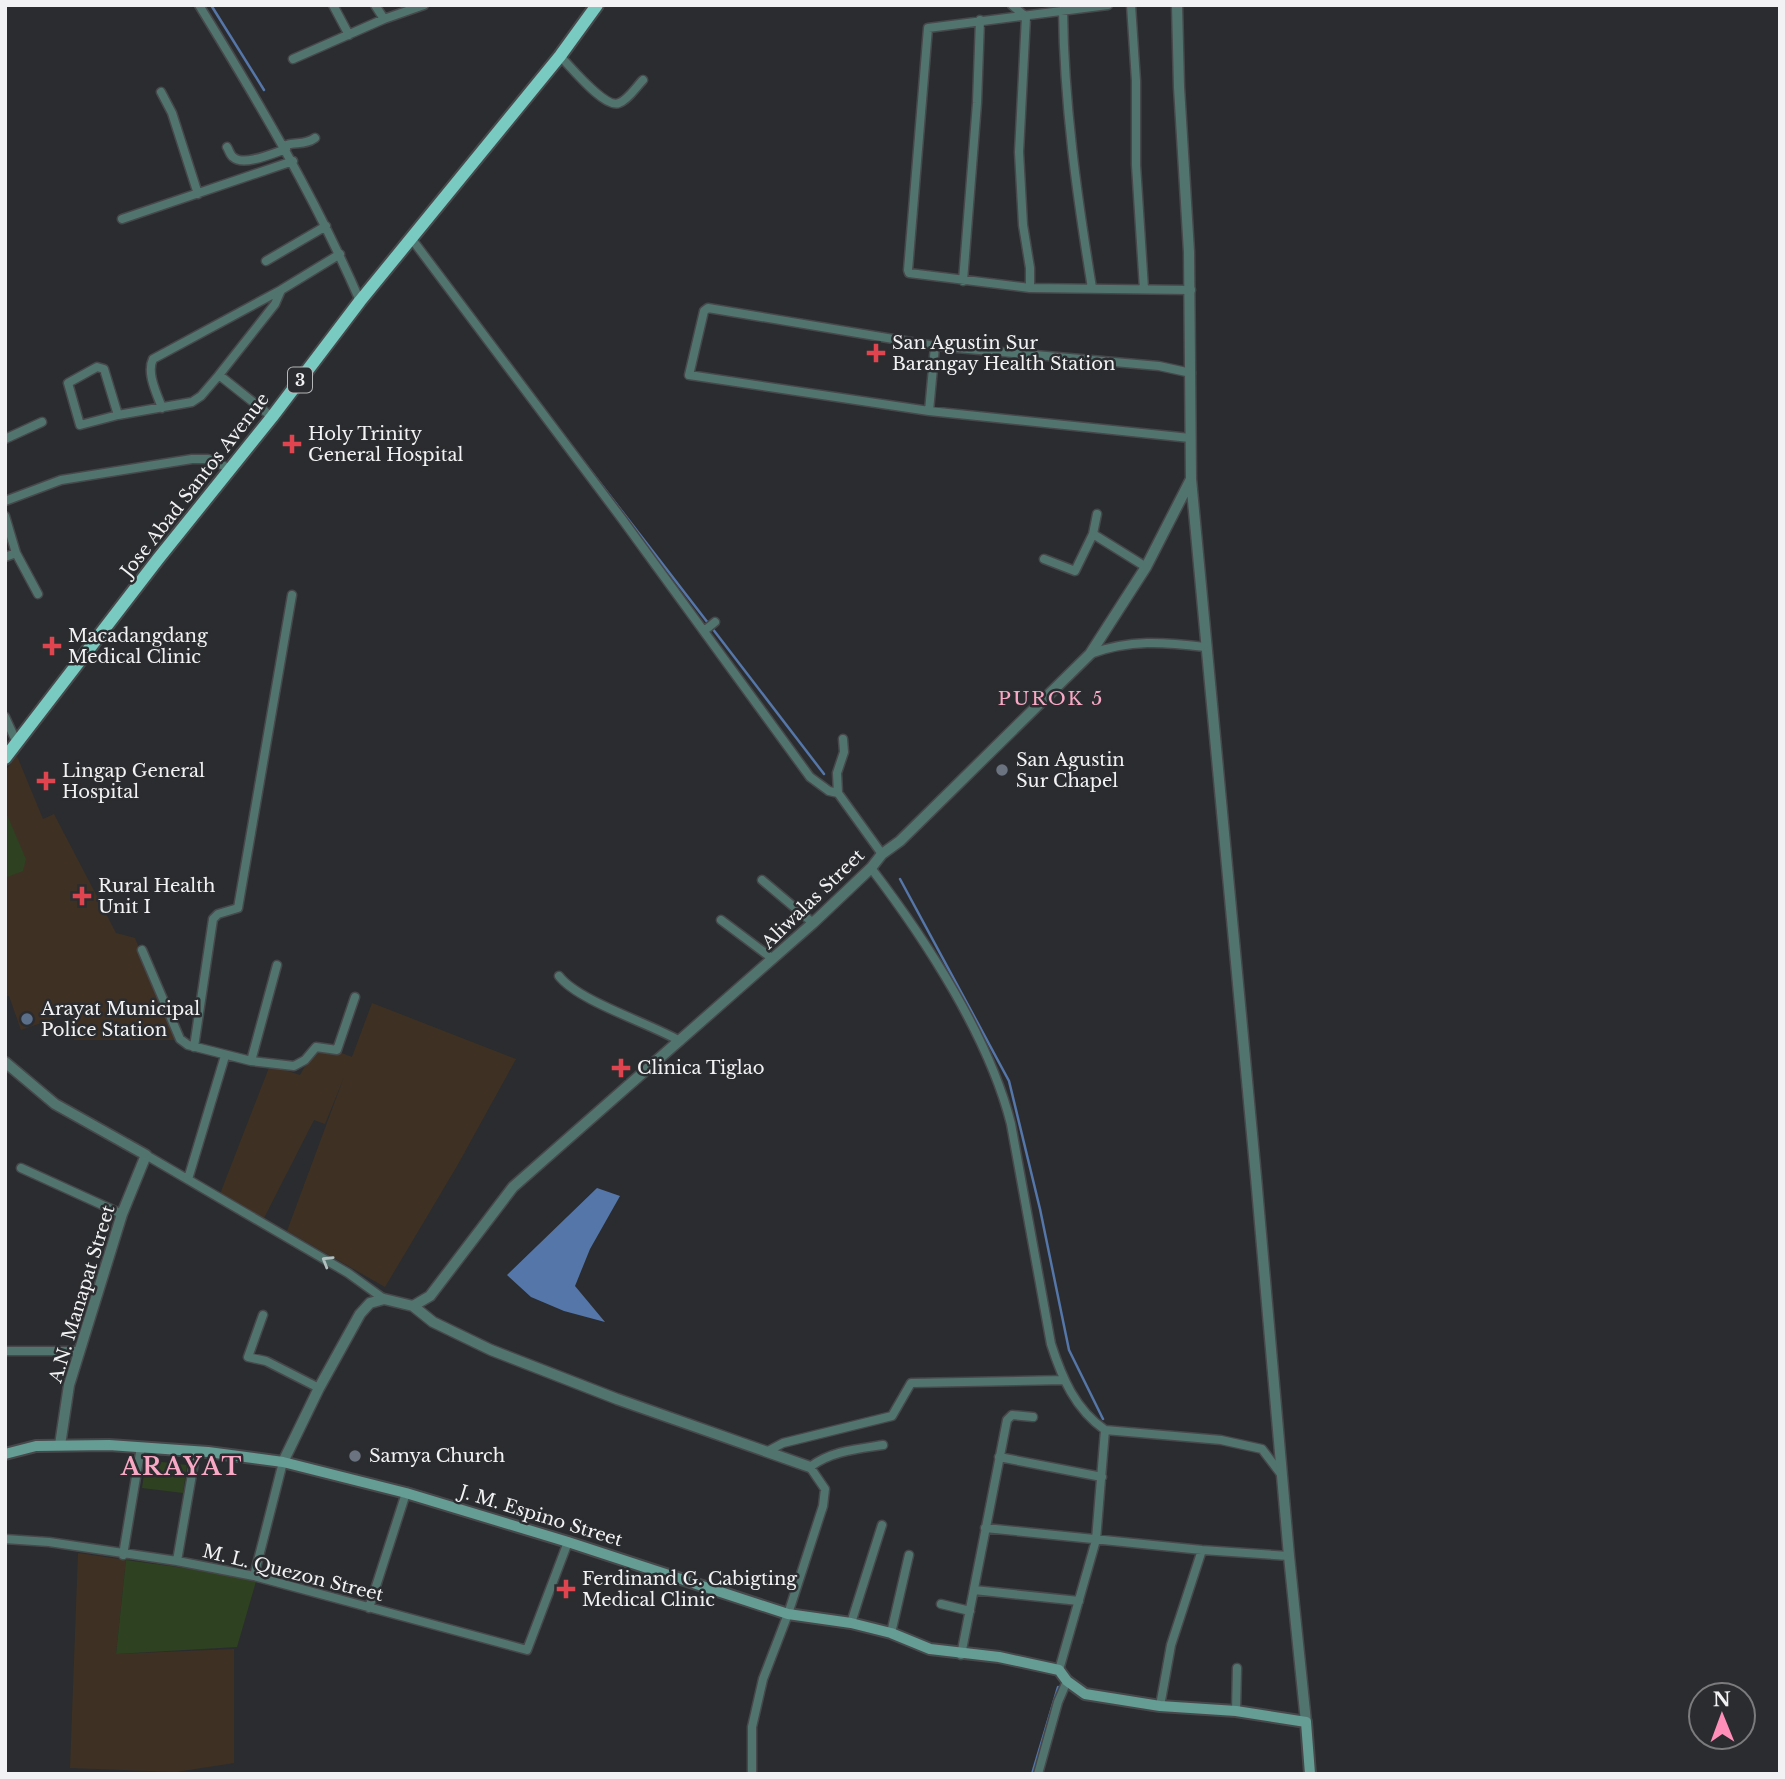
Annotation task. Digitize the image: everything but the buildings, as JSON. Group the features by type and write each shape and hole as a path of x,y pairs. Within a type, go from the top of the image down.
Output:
{"highway":[{"name":"Jose Abad Santos Avenue","path":"5,758 360,301 560,56 597,5"}],"main road":[{"name":"J. M. Espino Street","path":"5,1454 36,1446 141,1447 283,1462 406,1493 568,1542 788,1614 851,1623 891,1633 930,1649 999,1657 1059,1670"},
{"path":"1059,1670 1067,1681 1085,1694 1160,1706 1236,1711 1306,1722 1310,1774"}],"street":[{"path":"199,5 293,162 340,254 360,301"},
{"path":"333,5 349,35"},
{"path":"374,5 384,19"},
{"path":"1108,5 928,27 907,266 909,273 1030,288 1191,290"},
{"path":"1131,5 1136,81 1136,165 1144,289"},
{"path":"1177,5 1178,87 1191,290 1191,479 1306,1722"},
{"path":"293,59 420,6"},
{"path":"1014,6 1026,16"},
{"path":"1063,10 1064,64 1072,158 1092,288"},
{"path":"1026,16 1019,152 1030,288"},
{"path":"964,281 977,103 979,20"},
{"path":"560,56 607,103 622,103 643,80"},
{"path":"161,92 172,113 198,194"},
{"path":"227,147 233,158 239,161 259,159 291,143 304,144 315,138"},
{"path":"122,219 293,162"},
{"path":"266,261 326,226"},
{"path":"411,238 705,630 810,778 829,791 838,793"},
{"path":"162,408 151,374 153,359 281,290 340,254"},
{"path":"118,415 104,369 97,367 68,383 80,425 118,415 192,402 201,396 219,375 275,304 281,290"},
{"path":"1191,373 1159,366 935,346 708,308 704,311 689,375 929,411 1191,438"},
{"path":"929,411 935,346"},
{"path":"219,375 272,417"},
{"path":"5,439 42,422"},
{"path":"5,502 61,480 192,459 208,459 231,469"},
{"name":"Aliwalas Street","path":"413,1306 430,1296 513,1187 813,923 871,868 882,853 900,841 1090,654 1146,567 1191,479"},
{"path":"1044,559 1068,570 1075,570 1093,534 1097,514"},
{"path":"5,516 16,553 38,594"},
{"path":"1093,534 1146,567"},
{"path":"5,557 16,553"},
{"path":"194,1047 213,919 218,914 238,908 292,595"},
{"path":"705,630 715,622"},
{"path":"1090,654 1114,645 1132,643 1205,647"},
{"path":"5,717 17,743"},
{"path":"843,739 844,752 837,773 838,793 882,853"},
{"path":"871,868 897,901 951,988 1002,1092 1012,1124 1051,1344 1064,1380 1079,1405 1105,1430 1246,1444 1262,1448 1281,1474"},
{"path":"762,880 813,923"},
{"path":"722,920 774,959"},
{"path":"142,950 180,1039 188,1045 225,1056 293,1066 305,1060 316,1046 337,1050 355,997"},
{"path":"251,1061 277,965"},
{"path":"559,976 569,986 611,1009 660,1029 680,1041"},
{"path":"188,1179 225,1056"},
{"path":"5,1062 55,1104 348,1273 384,1299 413,1306 433,1322 482,1346 617,1399 810,1467 825,1489 823,1506 788,1614 763,1679 752,1727 752,1774"},
{"name":"A.N. Manapat Street","path":"60,1445 69,1385 79,1351 122,1214 146,1155"},
{"path":"21,1168 122,1214"},
{"path":"254,1576 283,1462 319,1388 360,1314 370,1303 384,1299"},
{"path":"263,1315 248,1357 266,1361 319,1388"},
{"path":"5,1351 79,1351"},
{"path":"768,1451 783,1443 892,1416 911,1383 1064,1380"},
{"path":"961,1654 1009,1416 1033,1417"},
{"path":"1059,1670 1096,1540 1105,1430"},
{"path":"810,1467 821,1459 837,1454 883,1445"},
{"path":"123,1555 141,1447"},
{"path":"177,1561 196,1451"},
{"path":"999,1457 1102,1477"},
{"path":"369,1608 406,1493"},
{"path":"851,1623 882,1525"},
{"path":"985,1528 1289,1556"},
{"name":"M. L. Quezon Street","path":"5,1539 48,1542 177,1561 254,1576 527,1650 568,1542"},
{"path":"1160,1706 1171,1645 1202,1550"},
{"path":"891,1633 909,1555"},
{"path":"974,1590 1079,1601"},
{"path":"941,1604 970,1611"},
{"path":"1236,1711 1237,1668"},
{"path":"1038,1774 1058,1702 1067,1681"}],"shaded area":[{"path":"17,756 43,819 54,814 116,933 135,938 177,1040 74,1040 73,1012 21,1030 9,996 5,997 5,771"},
{"path":"372,1003 516,1059 457,1166 385,1287 287,1231 344,1077 325,1124 314,1120 264,1218 220,1194 270,1065 300,1075 316,1047 352,1057"},
{"path":"78,1553 126,1560 116,1654 234,1649 234,1763 176,1772 70,1768"}],"green space":[{"path":"5,810 26,859 23,871 5,878"},
{"path":"146,1460 187,1465 183,1493 142,1488"},
{"path":"126,1560 257,1578 237,1647 116,1654"}],"water":[{"path":"597,1188 620,1196 590,1249 575,1286 605,1322 564,1311 531,1297 507,1275"}],"waterway":[{"path":"211,5 264,90"},
{"path":"567,440 708,623"},
{"path":"712,628 824,774"},
{"path":"900,879 1009,1081 1040,1209 1069,1350 1103,1419"},
{"path":"1032,1774 1058,1687"}],"place":[{"name":"San Agustin Sur Barangay Health Station","path":"876,353"},
{"name":"Holy Trinity General Hospital","path":"292,444"},
{"name":"Macadangdang Medical Clinic","path":"52,646"},
{"name":"San Agustin Sur Chapel","path":"1002,770"},
{"name":"Lingap General Hospital","path":"46,781"},
{"name":"Rural Health Unit I","path":"82,896"},
{"name":"Arayat Municipal Police Station","path":"27,1019"},
{"name":"Clinica Tiglao","path":"621,1068"},
{"name":"Samya Church","path":"355,1456"},
{"name":"Ferdinand G. Cabigting Medical Clinic","path":"566,1589"}],"district":[{"name":"PUROK 5","path":"1051,698"},
{"name":"ARAYAT","path":"182,1466"}]}
